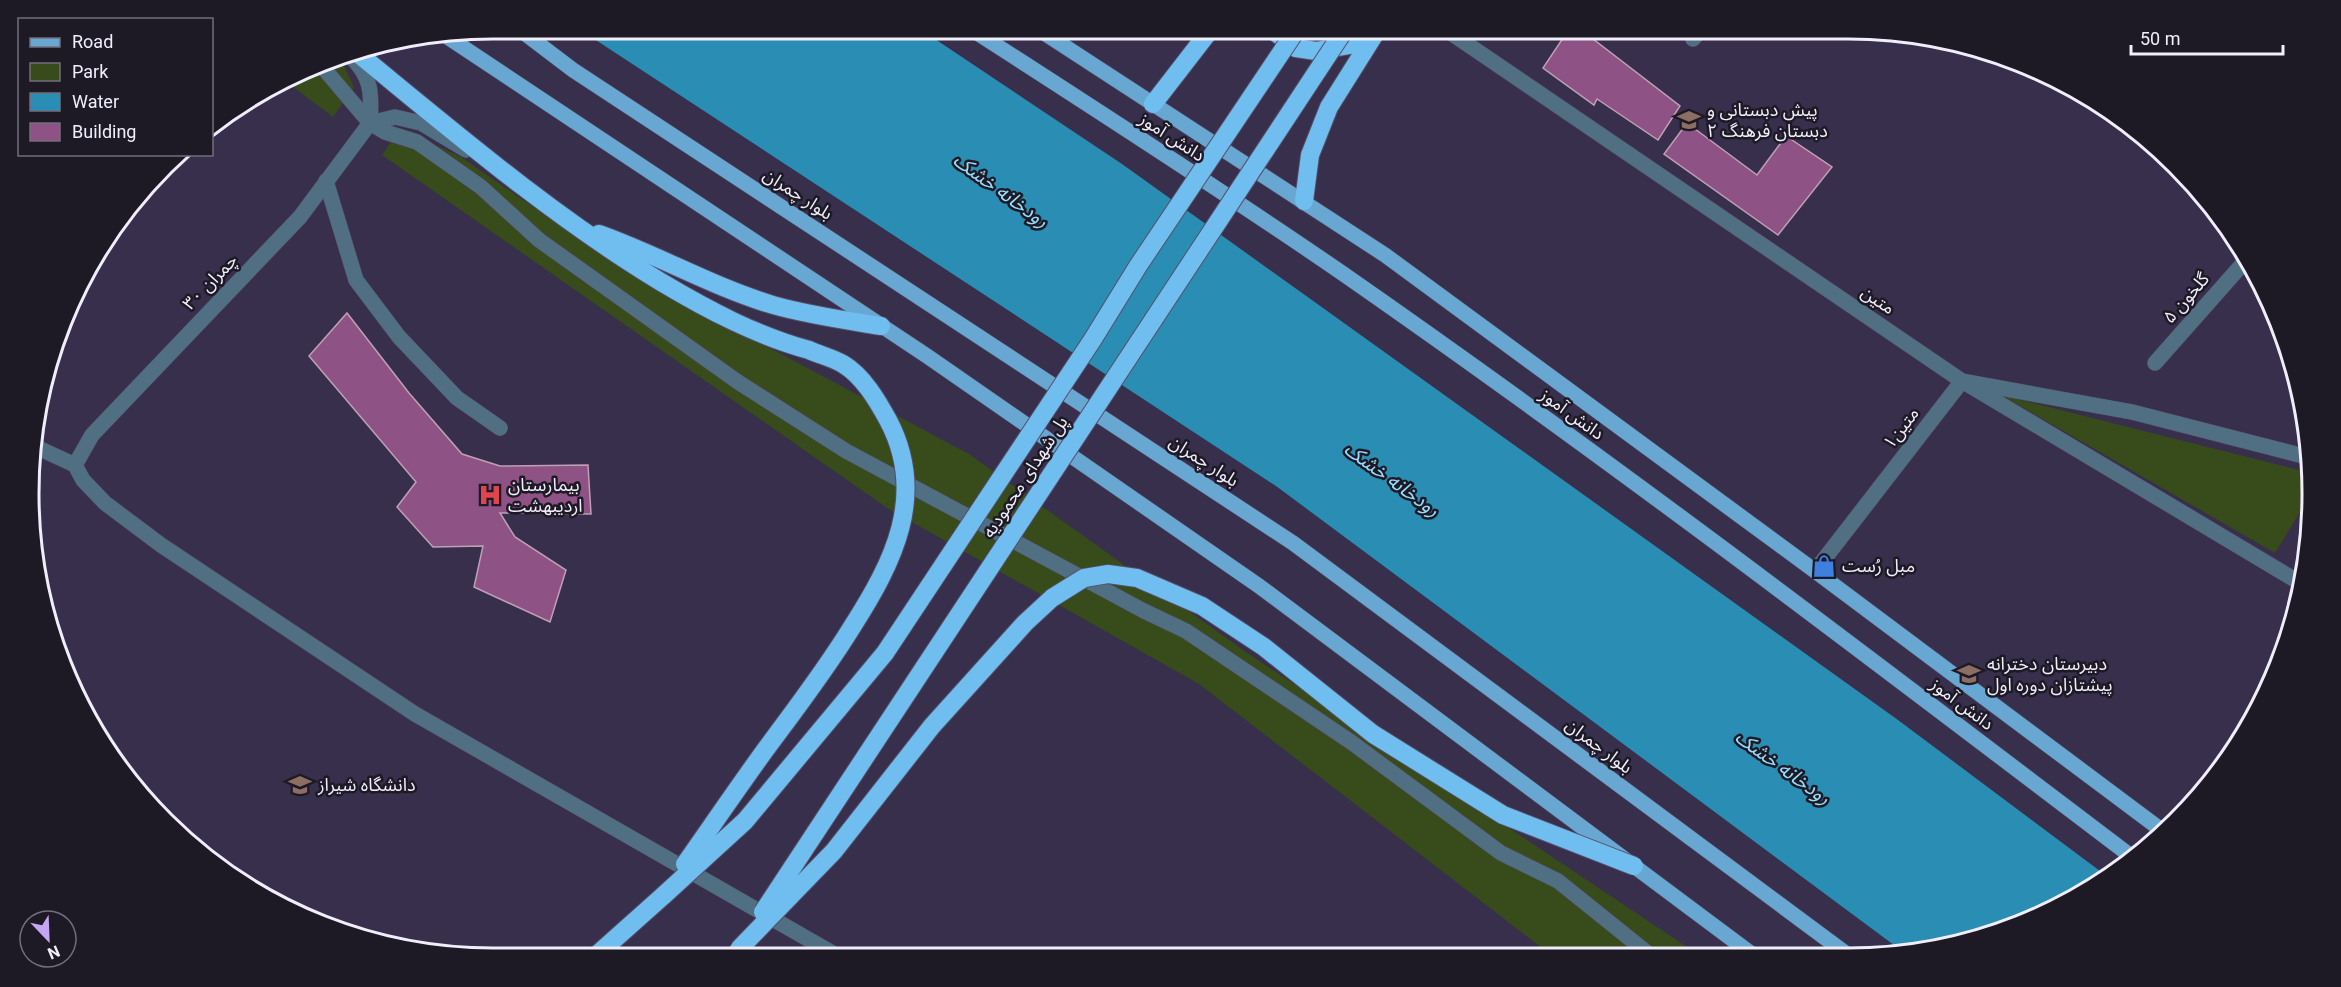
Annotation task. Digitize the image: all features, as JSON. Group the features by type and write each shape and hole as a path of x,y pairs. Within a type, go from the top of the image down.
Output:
{"highway":[{"path":"1153,104 1203,39"},
{"path":"1285,39 1296,48 1316,51 1350,45 1358,39"},
{"name":"پل شهدای محمودیه","path":"664,895 745,821 885,653 1290,39"},
{"name":"پل شهدای محمودیه","path":"737,948 1338,39"},
{"path":"1304,201 1310,155 1329,107 1371,39"},
{"path":"364,58 536,196 621,258 703,307 782,343 809,350 844,365 872,393 894,432 905,478 902,524 890,563 873,595 822,674 763,753 664,895 605,948"},
{"path":"577,226 629,244 728,288 771,304 818,316 881,326"},
{"path":"739,948 834,851 932,726 1025,623 1052,598 1084,579 1108,574 1137,578 1202,606 1264,647 1373,734 1503,815 1634,866"}],"main road":[{"name":"بلوار چمران","path":"533,39 583,77 1293,543 1839,948"},
{"name":"دانش آموز","path":"988,39 1340,272 1542,416 1763,578 2126,852"},
{"name":"دانش آموز","path":"1055,39 1385,255 1815,571 2156,826"},
{"path":"454,41 881,326 1259,586 1744,948"}],"street":[{"name":"متین","path":"1460,39 1962,381 2294,579"},
{"path":"353,61 366,75 372,98 370,123"},
{"path":"326,71 370,123 385,132 417,142 481,187 539,240 738,382 846,451 1144,611 1186,631 1351,741 1501,853 1558,881 1641,948"},
{"path":"370,123 395,117 421,123 482,159 536,196"},
{"name":"۳۰ چمران","path":"75,465 92,435 300,217 370,123"},
{"path":"326,181 356,280 399,337 458,398 500,428"},
{"name":"۵ گلخون","path":"2155,363 2241,266"},
{"path":"1962,381 2132,412 2300,455"},
{"name":"متین۱","path":"1815,571 1962,381"},
{"path":"41,450 75,465 83,480 105,503 161,545 415,714 825,948"}],"green space":[{"path":"343,65 354,87 333,117 292,86"},
{"path":"400,128 461,157 627,272 969,454 1246,652 1689,948 1542,948 1199,684 887,508 382,155"},
{"path":"2001,395 2301,471 2301,510 2275,553"}],"water":[{"name":"رودخانه خشک","path":"594,39 935,39 1122,164 1898,720 2100,871 2049,901 1994,924 1965,933 1894,945 1276,486"}],"building":[{"path":"1562,39 1593,39 1680,106 1658,140 1597,99 1594,105 1543,68"},
{"path":"1687,123 1757,175 1786,136 1832,167 1778,235 1664,154"},
{"path":"347,313 409,393 462,454 500,466 588,465 591,514 500,513 515,537 566,570 550,622 474,587 483,546 433,547 397,507 416,482 309,356"}],"place":[{"name":"پیش دبستانی و دبستان فرهنگ ۲","path":"1689,120"},
{"name":"بیمارستان اردیبهشت","path":"490,495"},
{"name":"مبل رُست","path":"1824,566"},
{"name":"دبیرستان دخترانه پیشتازان دوره اول","path":"1969,674"},
{"name":"دانشگاه شیراز","path":"300,785"}]}
